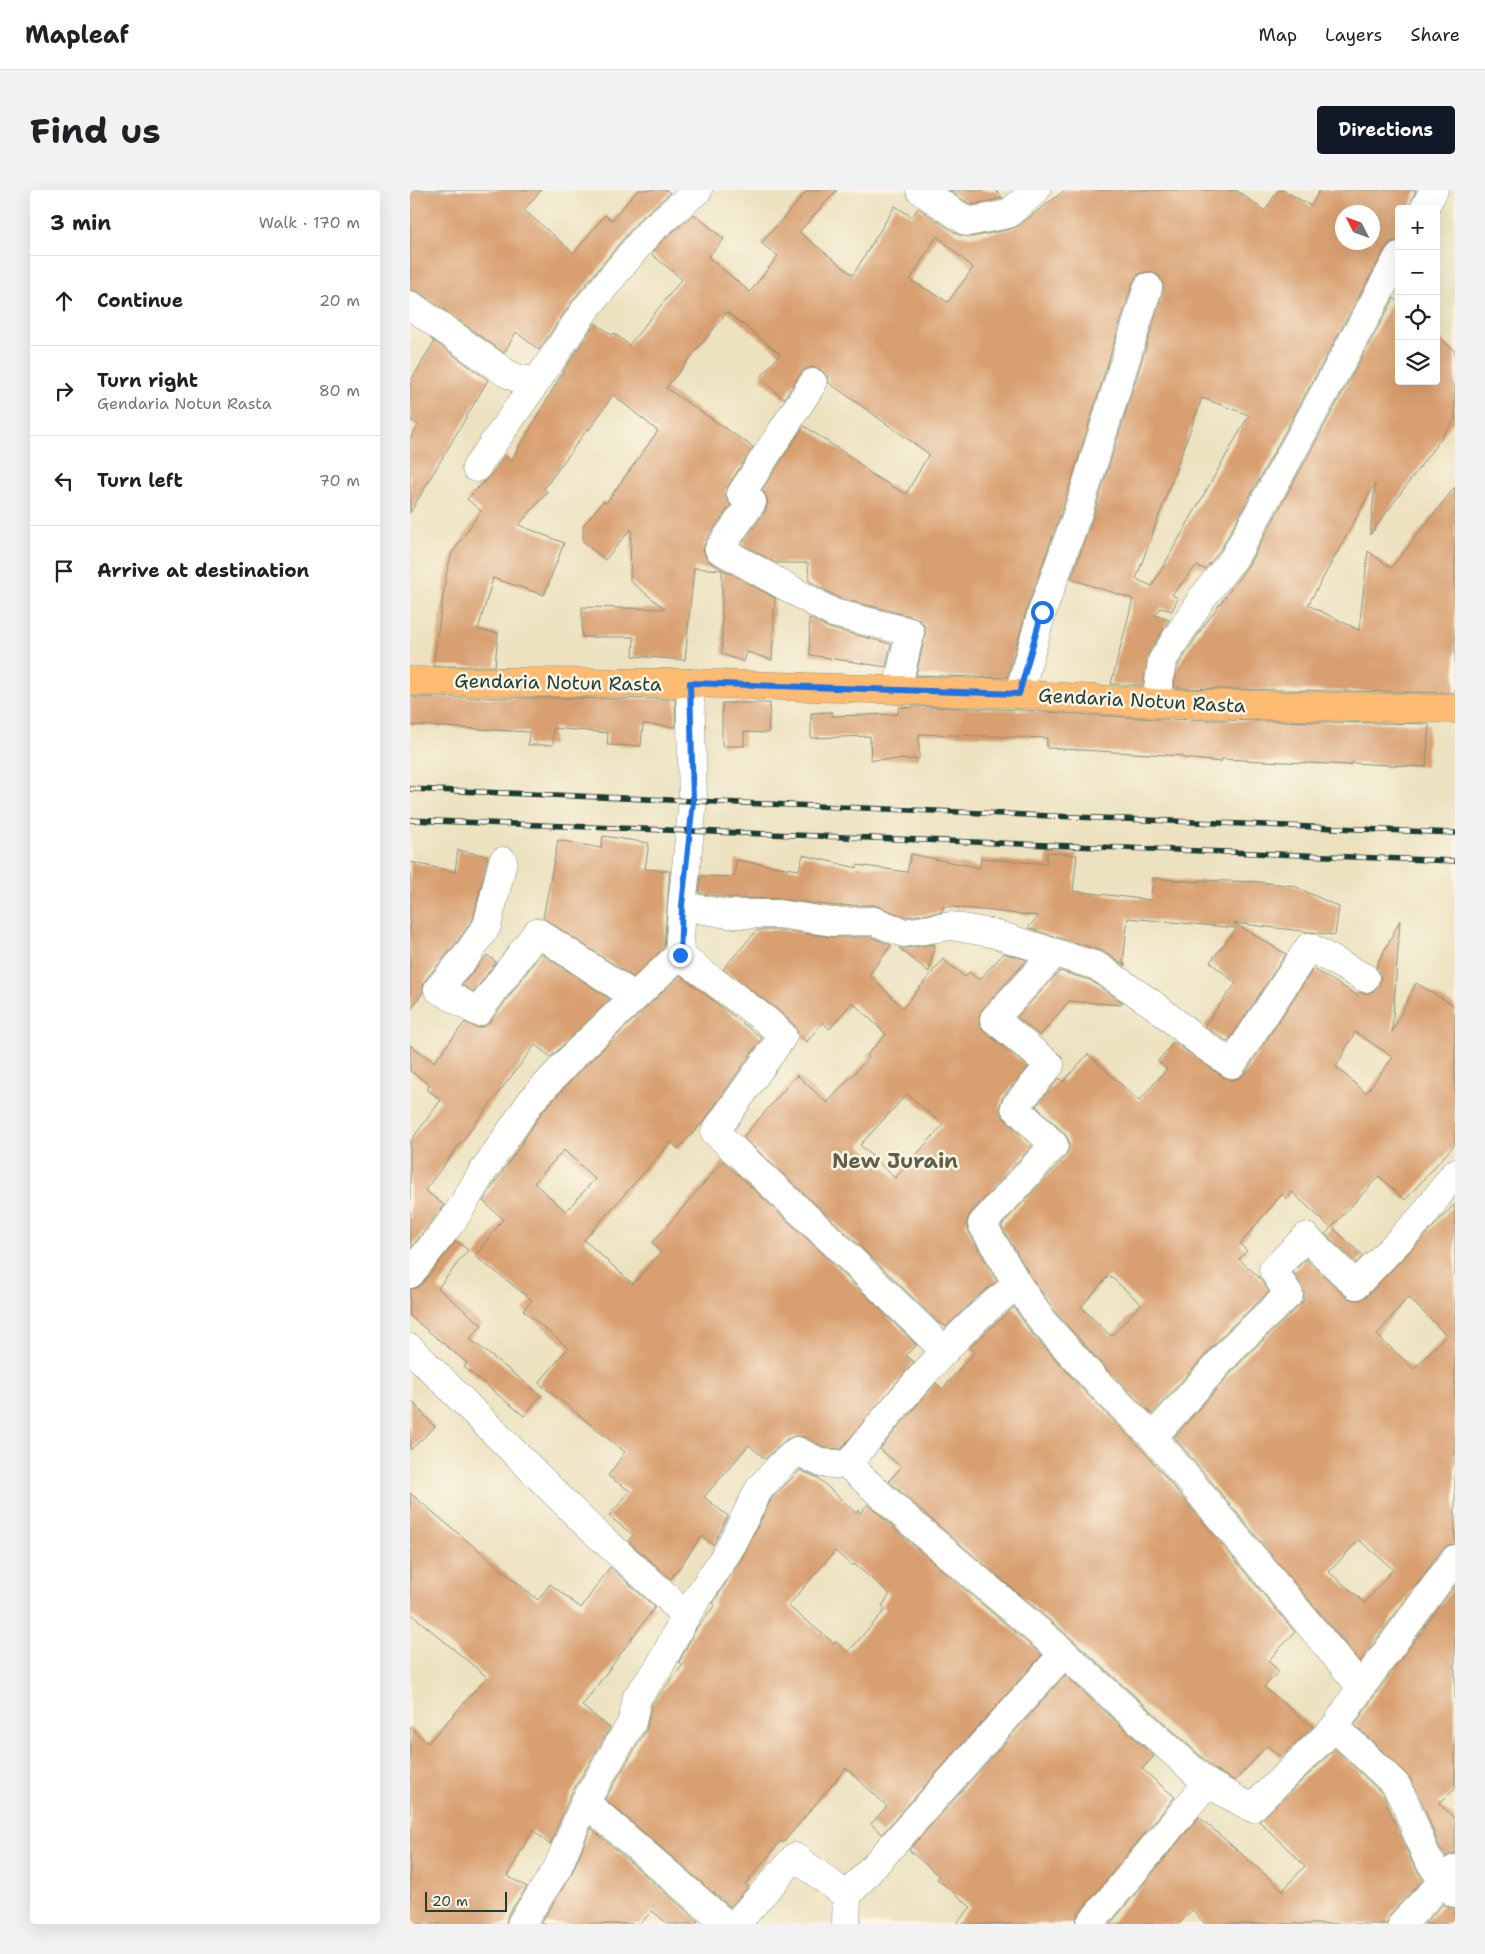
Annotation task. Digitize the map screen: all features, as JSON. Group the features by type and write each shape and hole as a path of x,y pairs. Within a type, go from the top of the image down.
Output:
{"main road":[{"name":"Gendaria Notun Rasta","path":"410,680 690,683 1019,694 1156,704 1455,709"}],"street":[{"path":"476,468 585,310 651,230 698,190"},
{"path":"920,190 968,222 1008,214 1036,190"},
{"path":"1427,205 1436,190 1455,199"},
{"path":"1156,704 1162,661 1202,598 1234,558 1395,263"},
{"path":"1019,694 1042,612 1078,512 1148,287"},
{"path":"410,306 506,373 519,379 537,381"},
{"path":"813,383 741,494 752,502 719,549 833,614 910,632 897,690"},
{"path":"410,1274 454,1218 531,1101 576,1054 680,955 682,906 693,801 690,683"},
{"path":"503,861 487,926 467,955 438,989 478,1012 537,932 635,997"},
{"path":"682,906 728,914 779,914 833,922 874,922 904,933 951,926 991,933 1096,966 1154,1004 1202,1044 1232,1064 1309,947 1365,978"},
{"path":"1055,953 994,1019 1050,1065 1015,1107 1054,1145 982,1224 1018,1285 1049,1329 1097,1382 1153,1437 1361,1687"},
{"path":"680,955 767,1021 783,1036 715,1132 832,1241 945,1351"},
{"path":"1153,1437 1236,1344 1289,1294 1273,1270 1306,1237 1356,1285 1422,1217 1455,1173"},
{"path":"848,1465 868,1439 945,1351 995,1300 1018,1285"},
{"path":"410,1348 585,1523 666,1597 685,1617"},
{"path":"521,1924 557,1869 585,1802 632,1722 637,1697 658,1670 685,1617 728,1551 759,1488 797,1451 822,1463 848,1465 923,1534 1064,1653 1207,1783 1252,1808 1335,1727 1361,1687 1455,1559"},
{"path":"846,1924 847,1896 1064,1653"},
{"path":"1335,1727 1396,1785 1426,1856 1451,1881 1402,1924"},
{"path":"1090,1924 1207,1783"},
{"path":"585,1802 726,1924"},
{"path":"736,1924 795,1857 847,1896"}],"building":[{"path":"410,190 541,190 524,210 574,253 605,215 612,220 638,190 666,190 670,193 639,220 573,300 539,350 516,332 504,353 419,292 410,290"},
{"path":"808,190 837,190 799,232 853,275 895,206 912,217 918,208 959,235 971,237 1018,226 1065,190 1236,190 1265,211 1278,190 1283,190 1311,206 1320,190 1416,190 1410,205 1395,205 1395,241 1391,242 1385,249 1221,549 1205,569 1196,566 1172,595 1178,598 1172,611 1161,608 1155,615 1169,620 1149,653 1143,686 1111,684 1133,599 1071,579 1093,517 1163,292 1163,284 1160,277 1153,272 1145,272 1138,275 1133,282 1063,507 1027,608 1007,678 916,675 925,635 925,627 920,620 839,598 809,581 808,563 776,563 742,544 765,511 768,503 762,490 804,426 852,458 874,476 906,494 929,454 829,383 827,376 821,370 813,367 806,369 800,374 784,399 760,378 780,354 727,312 666,388 753,447 725,493 731,505 706,540 703,549 711,563 775,598 772,660 747,652 744,662 722,654 722,570 694,568 685,660 633,656 634,637 582,637 582,607 665,609 630,581 631,529 605,560 583,541 583,526 603,501 606,503 658,431 613,395 544,489 547,492 519,525 564,543 544,595 493,578 478,630 498,633 495,666 433,666 446,575 452,553 481,511 467,499 489,477 505,456 511,461 564,370 595,323 612,335 614,333 629,345 682,279 651,254 662,241 694,214 724,239 708,257 750,292 778,256 761,243","holes":["937,236 973,268 948,302 910,280","1202,398 1249,415 1152,586 1136,579"]},
{"path":"948,190 995,190 1003,198 971,205"},
{"path":"1394,298 1395,385 1440,385 1440,338 1455,351 1455,419 1370,535 1375,484 1308,605 1359,630 1368,551 1391,568 1455,487 1455,693 1174,688 1177,667 1202,628 1248,566"},
{"path":"430,338 488,380 410,513 410,439 418,425 410,420 410,382 434,342"},
{"path":"809,618 829,628 891,644 886,667 810,655"},
{"path":"410,697 675,699 676,727 643,724 641,746 607,745 608,733 553,728 553,745 528,745 529,732 410,725"},
{"path":"722,703 770,703 768,733 744,732 744,746 722,746"},
{"path":"912,706 1018,710 1156,719 1429,724 1426,767 1221,759 1221,762 1183,758 1183,756 1047,748 1047,738 919,734 919,759 871,760 870,736 811,738 811,713 832,712 832,716 898,714 899,707 912,708"},
{"path":"603,836 649,843 645,869 670,871 664,948 633,977 543,918 558,840 601,848"},
{"path":"458,850 488,856 473,919 455,945 426,979 423,992 410,1011 410,862 455,872"},
{"path":"1047,852 1077,855 1073,891 1151,900 1153,878 1199,882 1199,880 1260,882 1294,886 1339,907 1335,935 1234,923 1286,954 1228,1042 1204,1026 1236,983 1210,962 1237,928 1128,918 1123,963 1125,963 1125,966 1102,951 1028,928 1039,916 943,906 942,912 906,917 874,905 834,906 781,899 729,898 699,893 701,876 734,877 736,860 799,870 803,855 857,868 857,865 907,872 911,854 980,868 981,858 1046,864"},
{"path":"1400,920 1392,1032 1416,983 1455,1006 1455,1144 1405,1200 1379,1176 1332,1227 1363,1256 1356,1263 1325,1234 1331,1228 1292,1192 1287,1199 1282,1194 1240,1244 1247,1251 1239,1259 1259,1277 1269,1292 1224,1334 1152,1414 1108,1371 1055,1312 1031,1277 1001,1226 1066,1156 1069,1149 1069,1141 1065,1134 1036,1106 1059,1078 1063,1082 1088,1054 1139,1101 1167,1069 1158,1061 1174,1042 1223,1077 1232,1080 1239,1078 1245,1073 1313,969 1357,995 1359,992 1366,994 1373,991 1379,985 1381,978 1376,967","holes":["1355,1032 1393,1057 1366,1093 1336,1067","1109,1275 1141,1304 1111,1336 1081,1307"]},
{"path":"757,930 778,930 831,937 871,937 891,945 869,975 903,1008 943,959 965,977 969,972 979,980 1004,953 1027,960 983,1008 979,1016 980,1025 984,1031 1028,1067 1003,1097 1000,1111 1004,1118 1032,1146 970,1214 966,1223 969,1232 997,1281 979,1295 946,1327 940,1324 743,1137 797,1075 827,1103 869,1057 867,1055 886,1034 852,1002 830,1029 822,1022 807,1042 798,1034 794,1025 778,1010 723,969","holes":["907,1094 943,1125 895,1178 860,1145"]},
{"path":"935,944 929,972 899,948 906,948"},
{"path":"541,953 610,999 551,1057 535,1045 425,1190 444,1205 410,1249 410,1142 441,1100 427,1089 430,1085 410,1071 410,1045 434,1062 465,1022 477,1028 485,1026 491,1021"},
{"path":"487,955 496,962 474,992 462,985"},
{"path":"1060,971 1090,980 1122,1002 1122,1005 1069,1001 1040,1036 1017,1017"},
{"path":"680,975 762,1038 704,1121 678,1149 671,1142 584,1240 633,1284 661,1252 652,1243 723,1161 917,1345 906,1355 914,1362 841,1449 826,1448 804,1437 795,1436 787,1439 765,1459 749,1445 704,1497 728,1516 713,1545 702,1536 671,1579 628,1541 633,1535 609,1516 630,1491 608,1476 625,1452 539,1383 568,1348 523,1310 532,1300 475,1256 503,1219 483,1201 543,1111 587,1064","holes":["564,1150 595,1179 566,1211 534,1183"]},
{"path":"1455,1204 1455,1544 1448,1545 1442,1550 1360,1662 1174,1437 1247,1355 1300,1305 1304,1299 1304,1292 1293,1272 1306,1259 1345,1296 1353,1300 1361,1300","holes":["1408,1297 1446,1335 1414,1369 1377,1335","1359,1540 1393,1569 1365,1603 1329,1572"]},
{"path":"456,1241 468,1250 438,1288 482,1325 470,1339 541,1395 524,1416 464,1367 467,1363 410,1316 410,1289 422,1284"},
{"path":"1014,1307 1031,1332 1085,1392 1141,1448 1295,1632 1268,1661 1279,1671 1264,1687 1313,1727 1281,1757 1267,1746 1235,1781 1216,1770 1074,1641 889,1481 901,1467 880,1449 936,1383 942,1389 975,1352 969,1348"},
{"path":"410,1399 435,1427 410,1450"},
{"path":"800,1470 818,1478 856,1513 858,1510 860,1513 868,1504 1042,1655 882,1834 871,1824 887,1806 846,1768 783,1843 781,1841 745,1884 748,1887 730,1907 605,1799 646,1730 652,1704 683,1665 679,1662 697,1627 715,1605 713,1603 742,1558 771,1499","holes":["835,1551 852,1566 854,1564 890,1594 882,1606 886,1609 848,1652 788,1606"]},
{"path":"410,1493 538,1600 550,1584 581,1608 610,1567 655,1607 582,1706 610,1728 571,1794 550,1845 533,1830 507,1876 527,1887 508,1915 506,1924 410,1924 410,1727 428,1743 487,1677 410,1613"},
{"path":"1455,1585 1455,1789 1439,1803 1455,1819 1455,1854 1446,1857 1440,1849 1421,1799 1410,1778 1355,1725"},
{"path":"1065,1675 1154,1756 1142,1769 1175,1797 1078,1914 1075,1924 956,1924 971,1907 937,1879 939,1876 909,1850"},
{"path":"1335,1749 1383,1794 1412,1862 1423,1880 1391,1913 1387,1924 1205,1924 1192,1910 1179,1924 1110,1924 1199,1817 1283,1890 1305,1866 1259,1821"},
{"path":"591,1828 698,1921 695,1924 668,1924 652,1911 640,1924 540,1924 570,1877"},
{"path":"1443,1904 1450,1908 1455,1908 1455,1924 1424,1924"}],"railway":[{"path":"410,789 1455,833"},
{"path":"410,820 1455,861"}],"district":[{"name":"New Jurain","path":"895,1161"}],"route":[{"path":"680,955 682,906 693,801 690,683 1019,694 1042,612"}]}
